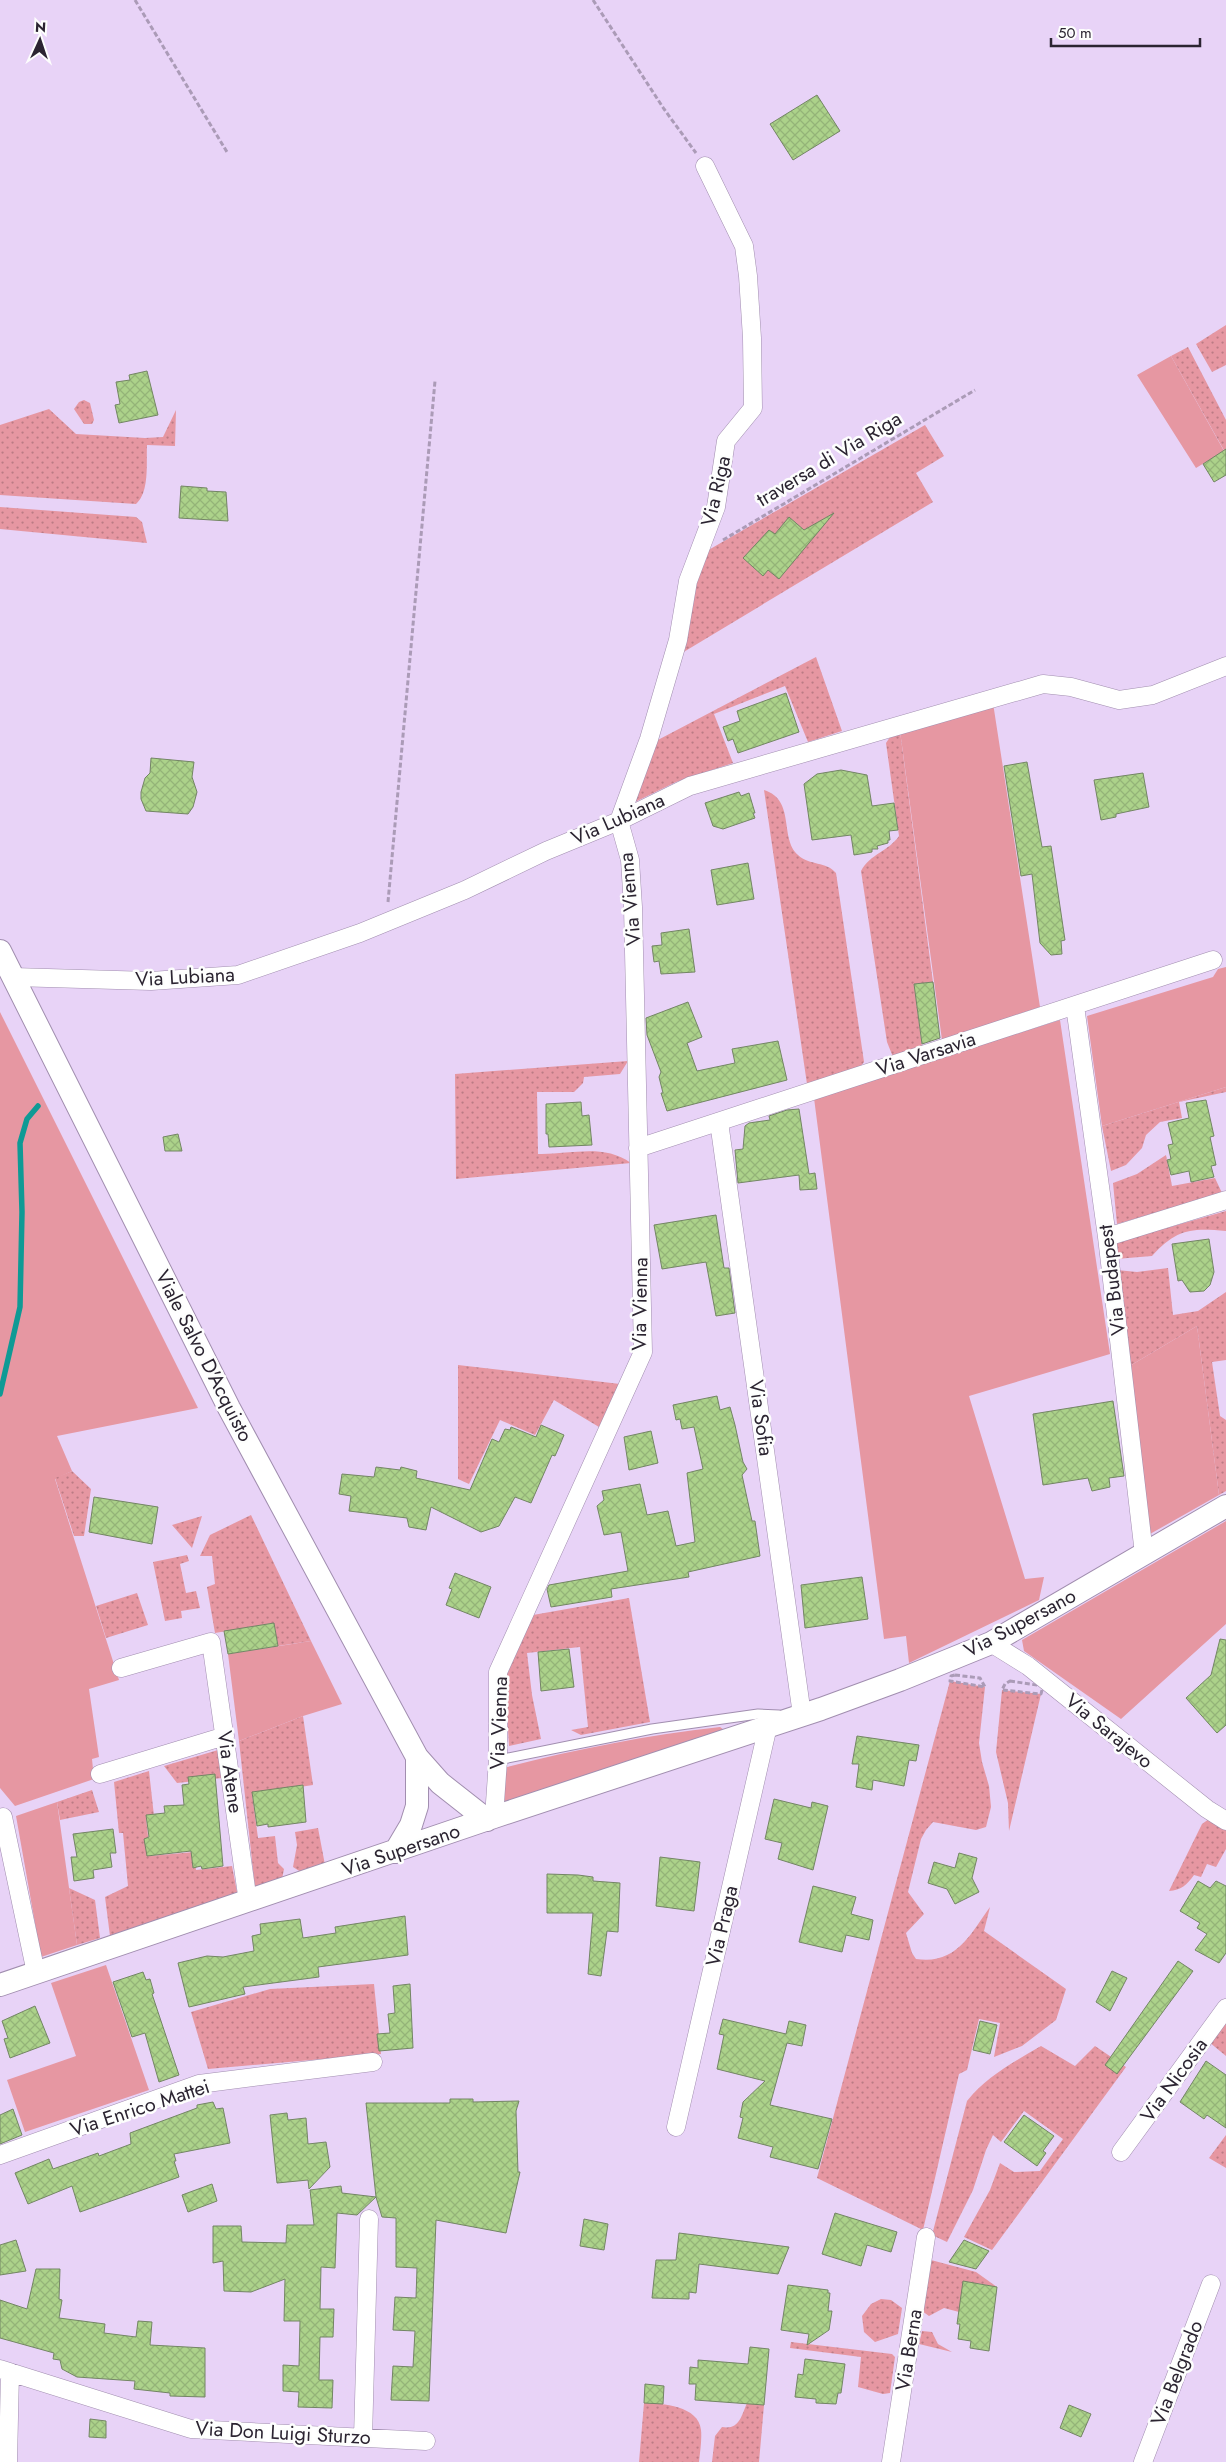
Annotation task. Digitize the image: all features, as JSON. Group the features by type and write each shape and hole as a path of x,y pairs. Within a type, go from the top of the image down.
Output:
{"street":[{"name":"Via Riga","path":"619,821 649,739 678,640 688,581 716,507 726,440 752,408 753,384 749,285 744,246 705,166"},
{"name":"Via Lubiana","path":"13,976 151,982 238,976 386,922 466,890 546,851 619,821 690,786 1043,684 1071,687 1119,700 1153,695 1226,666"},
{"name":"Via Vienna","path":"490,1818 498,1760 498,1672 643,1352 633,907 630,860 619,821"},
{"name":"Viale Salvo D'Acquisto","path":"0,951 229,1408 417,1756 440,1784 490,1818"},
{"name":"Via Varsavia","path":"638,1148 1213,960"},
{"name":"Via Budapest","path":"1075,1006 1107,1237 1144,1554"},
{"name":"Via Sofia","path":"719,1122 802,1715"},
{"path":"1107,1237 1226,1200"},
{"name":"Via Supersano","path":"0,1985 490,1818 802,1715 900,1680 992,1643 1226,1506"},
{"name":"Via Atene","path":"121,1668 211,1642 248,1902"},
{"name":"Via Sarajevo","path":"992,1643 1028,1666 1207,1809 1226,1821"},
{"name":"Via Praga","path":"676,2127 768,1726"},
{"path":"100,1774 225,1736"},
{"name":"Viale Salvo D'Acquisto","path":"394,1852 411,1825 418,1806 417,1756"},
{"path":"3,1817 36,1973"},
{"name":"Via Nicosia","path":"1121,2152 1226,2008"},
{"name":"Via Enrico Mattei","path":"0,2155 199,2084 373,2062"},
{"path":"362,2438 369,2219"},
{"name":"Via Berna","path":"891,2462 926,2237"},
{"name":"Via Belgrado","path":"1143,2462 1211,2284"},
{"path":"5,2370 8,2462"},
{"name":"Via Don Luigi Sturzo","path":"5,2370 191,2429 426,2441"}],"lane":[{"name":"Via Supersano","path":"498,1760 652,1729 758,1714 802,1715"}],"path":[{"path":"135,0 227,152"},
{"path":"593,0 664,109 705,166"},
{"path":"386,922 435,381"},
{"name":"traversa di Via Riga","path":"699,554 976,390"},
{"path":"951,1676 980,1678 985,1687 950,1681 951,1676"}],"shaded area":[{"path":"1226,325 1226,365 1212,372 1196,344"},
{"path":"1188,347 1226,420 1226,454 1171,356"},
{"path":"1171,356 1224,451 1196,468 1137,375"},
{"path":"84,400 90,403 94,420 92,424 84,424 74,409 79,402"},
{"path":"49,409 76,434 145,438 163,437 176,410 175,446 147,445 145,485 136,504 0,495 0,425"},
{"path":"925,425 944,456 916,473 933,502 682,653 692,584 705,552"},
{"path":"0,507 136,517 142,522 147,543 0,529"},
{"path":"816,657 842,731 808,742 785,686 714,714 733,763 676,782 631,804 654,742"},
{"path":"993,703 1040,1007 942,1040 900,731"},
{"path":"900,731 933,982 914,984 922,1046 893,1057 887,1042 861,871 869,860 899,836 886,743 892,734"},
{"path":"764,790 774,795 780,802 784,810 792,848 798,855 808,861 828,867 836,873 863,1055 864,1062 860,1067 807,1084"},
{"path":"1226,967 1226,1087 1102,1126 1087,1016 1213,977 1218,969"},
{"path":"0,1012 198,1408 57,1436 72,1471 55,1479 119,1680 89,1689 99,1757 92,1759 94,1779 15,1806 0,1788"},
{"path":"1060,1020 1110,1354 969,1396 1025,1579 1044,1577 1039,1600 909,1663 906,1636 884,1639 814,1098"},
{"path":"628,1061 620,1074 584,1077 583,1083 574,1092 537,1092 538,1154 586,1151 609,1153 631,1163 456,1179 455,1074"},
{"path":"1226,1087 1226,1092 1179,1102 1182,1118 1160,1122 1146,1135 1142,1148 1126,1165 1111,1171 1102,1126"},
{"path":"1166,1155 1172,1186 1215,1178 1222,1193 1117,1224 1113,1183 1137,1174"},
{"path":"1226,1211 1226,1231 1193,1230 1185,1232 1169,1240 1152,1256 1116,1259 1114,1243"},
{"path":"1168,1268 1173,1315 1198,1311 1226,1292 1226,1360 1212,1362 1220,1416 1226,1420 1226,1491 1219,1495 1197,1326 1128,1367 1117,1270 1137,1272"},
{"path":"1197,1326 1219,1495 1150,1534 1128,1367"},
{"path":"458,1365 620,1384 599,1427 554,1400 535,1435 500,1420 469,1484 458,1479"},
{"path":"72,1471 91,1489 84,1536 74,1536 55,1478"},
{"path":"251,1515 311,1641 278,1646 274,1623 215,1633 207,1587 215,1584 212,1556 200,1556 210,1535"},
{"path":"202,1516 192,1548 172,1525"},
{"path":"1226,1521 1226,1624 1121,1719 1024,1651 1022,1640"},
{"path":"187,1555 189,1561 180,1564 186,1593 196,1591 200,1608 181,1611 182,1618 165,1621 153,1562"},
{"path":"137,1593 148,1625 106,1638 96,1606"},
{"path":"629,1598 650,1722 581,1735 571,1730 588,1727 580,1647 527,1653 532,1695 541,1739 509,1746 505,1679 533,1615"},
{"path":"311,1641 342,1704 303,1716 239,1741 228,1654"},
{"path":"950,1681 985,1687 979,1743 989,1786 991,1807 986,1827 976,1830 933,1822 921,1839 908,1892 924,1914 906,1933 912,1953 916,1959 930,1960 952,1953 968,1937 990,1907 984,1931 1066,1989 1056,2020 1022,2046 994,2057 1000,2023 979,2019 967,2070 959,2074 923,2230 817,2178"},
{"path":"1002,1690 1041,1694 1009,1831 1008,1803 996,1752"},
{"path":"303,1716 313,1785 252,1794 258,1838 275,1836 278,1863 284,1869 282,1879 255,1888 239,1741"},
{"path":"720,1727 727,1732 501,1804 507,1767 613,1743"},
{"path":"218,1750 222,1778 177,1783 164,1766"},
{"path":"149,1771 154,1816 146,1817 150,1856 194,1852 196,1870 232,1866 238,1897 110,1936 105,1897 128,1886 123,1833 119,1833 114,1782"},
{"path":"92,1790 99,1812 60,1820 57,1802"},
{"path":"57,1802 77,1945 41,1957 16,1816"},
{"path":"1209,1819 1226,1828 1226,1849 1216,1867 1207,1864 1201,1877 1194,1875 1183,1886 1169,1891 1202,1824"},
{"path":"318,1828 325,1865 304,1874 293,1867 297,1845 295,1832"},
{"path":"69,1888 95,1900 100,1938 77,1945"},
{"path":"106,1965 149,2090 25,2132 7,2080 76,2056 51,1983"},
{"path":"374,1984 381,2054 208,2069 191,2012 270,1989"},
{"path":"1226,2019 1226,2056 1209,2042"},
{"path":"1041,2046 1075,2066 1095,2046 1126,2067 992,2250 964,2237 990,2190 1000,2163 1014,2172 1040,2171 1063,2139 1024,2111 1001,2142 993,2135 973,2190 947,2242 932,2235 967,2101 992,2077"},
{"path":"1226,2135 1226,2168 1209,2158"},
{"path":"931,2260 976,2272 997,2287 976,2283 959,2312 944,2308 929,2316 922,2311"},
{"path":"881,2299 891,2300 902,2308 898,2334 875,2342 864,2332 862,2316 871,2304"},
{"path":"922,2331 932,2332 938,2344 952,2352 919,2344"},
{"path":"791,2342 892,2354 895,2357 890,2393 883,2394 858,2387 861,2357 790,2348"},
{"path":"644,2403 669,2405 687,2411 694,2416 699,2422 701,2430 699,2462 639,2462"},
{"path":"747,2403 764,2405 759,2462 712,2462 715,2436 722,2427 732,2426 739,2421"}],"building":[{"path":"817,95 840,131 793,160 770,124"},
{"path":"147,371 158,415 119,423 115,405 120,404 116,382 130,380 129,375"},
{"path":"1226,449 1226,475 1214,482 1203,464"},
{"path":"181,486 207,488 207,491 226,492 228,521 179,518"},
{"path":"834,513 779,579 768,570 763,576 743,558 769,530 775,534 789,517 804,530"},
{"path":"786,693 799,732 738,753 733,739 728,741 723,727 740,721 737,711"},
{"path":"151,758 194,762 192,777 197,792 193,807 188,814 146,811 141,799 141,792 145,778 150,773"},
{"path":"1027,762 1042,847 1051,846 1065,940 1061,941 1062,954 1051,955 1040,943 1032,874 1021,876 1004,766"},
{"path":"841,770 867,775 872,806 894,803 898,830 889,831 890,840 888,840 888,843 877,846 878,849 872,849 872,852 854,855 851,835 812,840 804,784 817,774"},
{"path":"1143,773 1149,807 1116,814 1116,817 1101,820 1094,780"},
{"path":"739,792 741,796 749,793 755,818 723,829 713,826 705,803"},
{"path":"748,863 754,899 717,905 711,870"},
{"path":"689,929 695,972 661,974 659,961 654,962 652,946 662,945 661,933"},
{"path":"933,982 940,1038 922,1044 914,984"},
{"path":"688,1002 702,1037 687,1043 697,1071 735,1063 732,1049 778,1041 787,1080 667,1111 661,1093 663,1093 659,1077 661,1072 647,1035 646,1018"},
{"path":"1206,1100 1214,1136 1210,1137 1216,1165 1211,1166 1214,1177 1191,1182 1189,1171 1171,1175 1167,1160 1171,1159 1168,1145 1173,1144 1168,1123 1189,1118 1186,1103"},
{"path":"581,1102 582,1116 589,1115 592,1145 549,1147 548,1134 546,1134 546,1104"},
{"path":"799,1109 809,1174 815,1173 817,1189 800,1190 799,1175 738,1183 735,1150 743,1149 745,1126 749,1123 770,1120 769,1116 787,1110"},
{"path":"178,1134 182,1151 165,1151 163,1137"},
{"path":"716,1215 724,1268 729,1268 735,1313 716,1316 706,1262 662,1269 654,1225"},
{"path":"1209,1239 1214,1272 1210,1285 1204,1291 1190,1292 1182,1280 1178,1281 1172,1244"},
{"path":"717,1396 720,1410 730,1407 743,1462 747,1469 742,1475 752,1521 755,1521 760,1556 688,1572 689,1577 611,1589 612,1597 551,1607 547,1589 549,1585 628,1571 621,1532 604,1535 597,1506 604,1500 602,1491 640,1484 647,1515 668,1511 676,1546 695,1542 687,1473 703,1469 694,1427 682,1429 680,1419 676,1420 673,1405"},
{"path":"1113,1401 1124,1476 1109,1478 1110,1487 1092,1491 1088,1478 1043,1485 1033,1414"},
{"path":"541,1425 564,1435 555,1456 552,1455 531,1503 515,1497 499,1526 481,1532 431,1507 426,1530 409,1527 407,1518 349,1511 351,1496 339,1494 342,1474 374,1477 376,1467 400,1470 401,1467 417,1471 416,1478 470,1490 492,1439 499,1442 505,1429 510,1430 511,1427 536,1437"},
{"path":"651,1431 658,1463 629,1470 624,1437"},
{"path":"94,1497 158,1507 152,1544 89,1532"},
{"path":"455,1573 491,1587 479,1618 446,1605 452,1589 449,1588"},
{"path":"862,1577 868,1619 805,1628 801,1585"},
{"path":"274,1623 278,1646 228,1654 224,1631"},
{"path":"1220,1639 1226,1640 1226,1725 1217,1733 1186,1698 1211,1675"},
{"path":"569,1649 574,1687 541,1691 538,1652"},
{"path":"857,1736 919,1745 916,1761 909,1760 904,1786 873,1780 872,1790 856,1787 859,1764 852,1764"},
{"path":"215,1774 223,1866 202,1869 201,1866 193,1868 191,1851 147,1856 144,1839 149,1837 146,1815 165,1813 164,1806 184,1805 182,1785 189,1784 188,1777"},
{"path":"303,1785 306,1822 268,1827 268,1824 257,1826 252,1792"},
{"path":"774,1799 811,1808 812,1802 828,1806 813,1870 778,1859 782,1843 765,1839"},
{"path":"113,1829 116,1853 110,1853 112,1867 93,1870 94,1878 74,1881 71,1857 77,1857 73,1834"},
{"path":"959,1853 977,1858 972,1878 979,1892 955,1904 947,1889 928,1883 934,1862 955,1868"},
{"path":"660,1857 700,1862 694,1911 656,1906"},
{"path":"547,1874 578,1875 593,1877 593,1881 620,1883 618,1932 607,1931 601,1976 588,1974 593,1913 547,1913"},
{"path":"1198,1881 1210,1888 1216,1881 1226,1886 1226,1953 1219,1963 1195,1950 1207,1934 1197,1928 1200,1923 1180,1911"},
{"path":"813,1886 856,1897 851,1914 873,1920 869,1940 846,1935 842,1952 799,1942"},
{"path":"405,1916 408,1955 318,1967 319,1977 243,1987 245,1994 189,2007 178,1963 207,1956 223,1957 254,1951 252,1936 261,1934 260,1924 300,1919 303,1938 336,1933 335,1927"},
{"path":"1178,1961 1193,1971 1117,2074 1105,2065"},
{"path":"1112,1971 1127,1978 1110,2011 1096,2002"},
{"path":"143,1972 146,1980 150,1979 154,1993 152,1994 179,2075 159,2082 145,2033 132,2037 113,1982"},
{"path":"410,1984 413,2048 379,2051 377,2034 390,2033 388,2014 395,2013 393,1986"},
{"path":"35,2006 50,2043 10,2058 4,2039 8,2038 2,2021"},
{"path":"723,2019 786,2034 789,2021 806,2025 802,2046 787,2043 770,2105 832,2119 818,2169 770,2157 773,2147 738,2138 743,2118 740,2117 743,2102 765,2081 717,2069 724,2035 719,2034"},
{"path":"980,2021 997,2025 990,2054 973,2050"},
{"path":"1206,2061 1226,2075 1226,2128 1207,2115 1204,2119 1180,2102"},
{"path":"450,2099 473,2099 473,2102 519,2101 516,2111 518,2172 520,2172 506,2233 436,2220 429,2401 391,2400 393,2366 413,2367 415,2331 393,2330 395,2297 416,2298 417,2268 396,2267 396,2218 382,2217 376,2197 366,2103 450,2103"},
{"path":"213,2102 216,2109 223,2108 230,2143 174,2154 179,2177 80,2212 72,2186 28,2204 15,2173 49,2159 53,2169 98,2153 99,2156 131,2144 130,2133 197,2108 197,2105"},
{"path":"13,2109 22,2135 0,2144 0,2115"},
{"path":"287,2113 288,2120 306,2118 308,2144 326,2142 330,2167 309,2189 308,2180 277,2183 270,2115"},
{"path":"1024,2115 1054,2136 1043,2151 1046,2153 1037,2166 1004,2142"},
{"path":"212,2184 217,2201 188,2212 182,2195"},
{"path":"341,2186 342,2193 376,2197 357,2215 337,2213 335,2268 321,2267 320,2309 334,2309 333,2337 320,2337 319,2380 333,2380 332,2408 298,2407 299,2392 283,2391 283,2365 299,2366 300,2321 284,2321 285,2279 251,2292 224,2291 223,2261 213,2263 213,2226 241,2226 242,2242 286,2243 287,2225 314,2225 310,2190"},
{"path":"835,2213 897,2232 891,2252 867,2245 861,2266 822,2254"},
{"path":"584,2219 608,2224 604,2250 580,2246"},
{"path":"679,2233 789,2247 778,2274 699,2264 696,2293 689,2292 689,2299 652,2298 656,2260 676,2260"},
{"path":"16,2240 26,2271 0,2275 0,2245"},
{"path":"964,2240 989,2251 976,2269 949,2262"},
{"path":"36,2269 60,2269 59,2299 62,2300 59,2318 105,2324 104,2333 136,2337 138,2321 152,2322 150,2345 205,2348 205,2397 170,2396 170,2393 134,2389 135,2381 77,2377 62,2369 60,2360 53,2359 54,2353 0,2338 0,2300 27,2309"},
{"path":"963,2281 997,2287 989,2351 970,2348 971,2341 958,2339 960,2324 957,2324"},
{"path":"788,2285 828,2290 828,2293 830,2293 828,2311 832,2311 829,2330 807,2345 809,2334 781,2330"},
{"path":"750,2347 769,2349 764,2405 695,2400 696,2384 689,2384 690,2367 698,2368 698,2360 748,2364"},
{"path":"805,2359 845,2364 841,2393 838,2393 836,2404 816,2403 816,2399 795,2397 798,2374 803,2375"},
{"path":"645,2384 664,2386 663,2404 644,2403"},
{"path":"1069,2405 1091,2414 1081,2437 1060,2428"},
{"path":"90,2419 106,2421 106,2438 89,2437"}],"waterway":[{"path":"0,1394 20,1307 22,1212 20,1143 27,1119 38,1106"}]}
